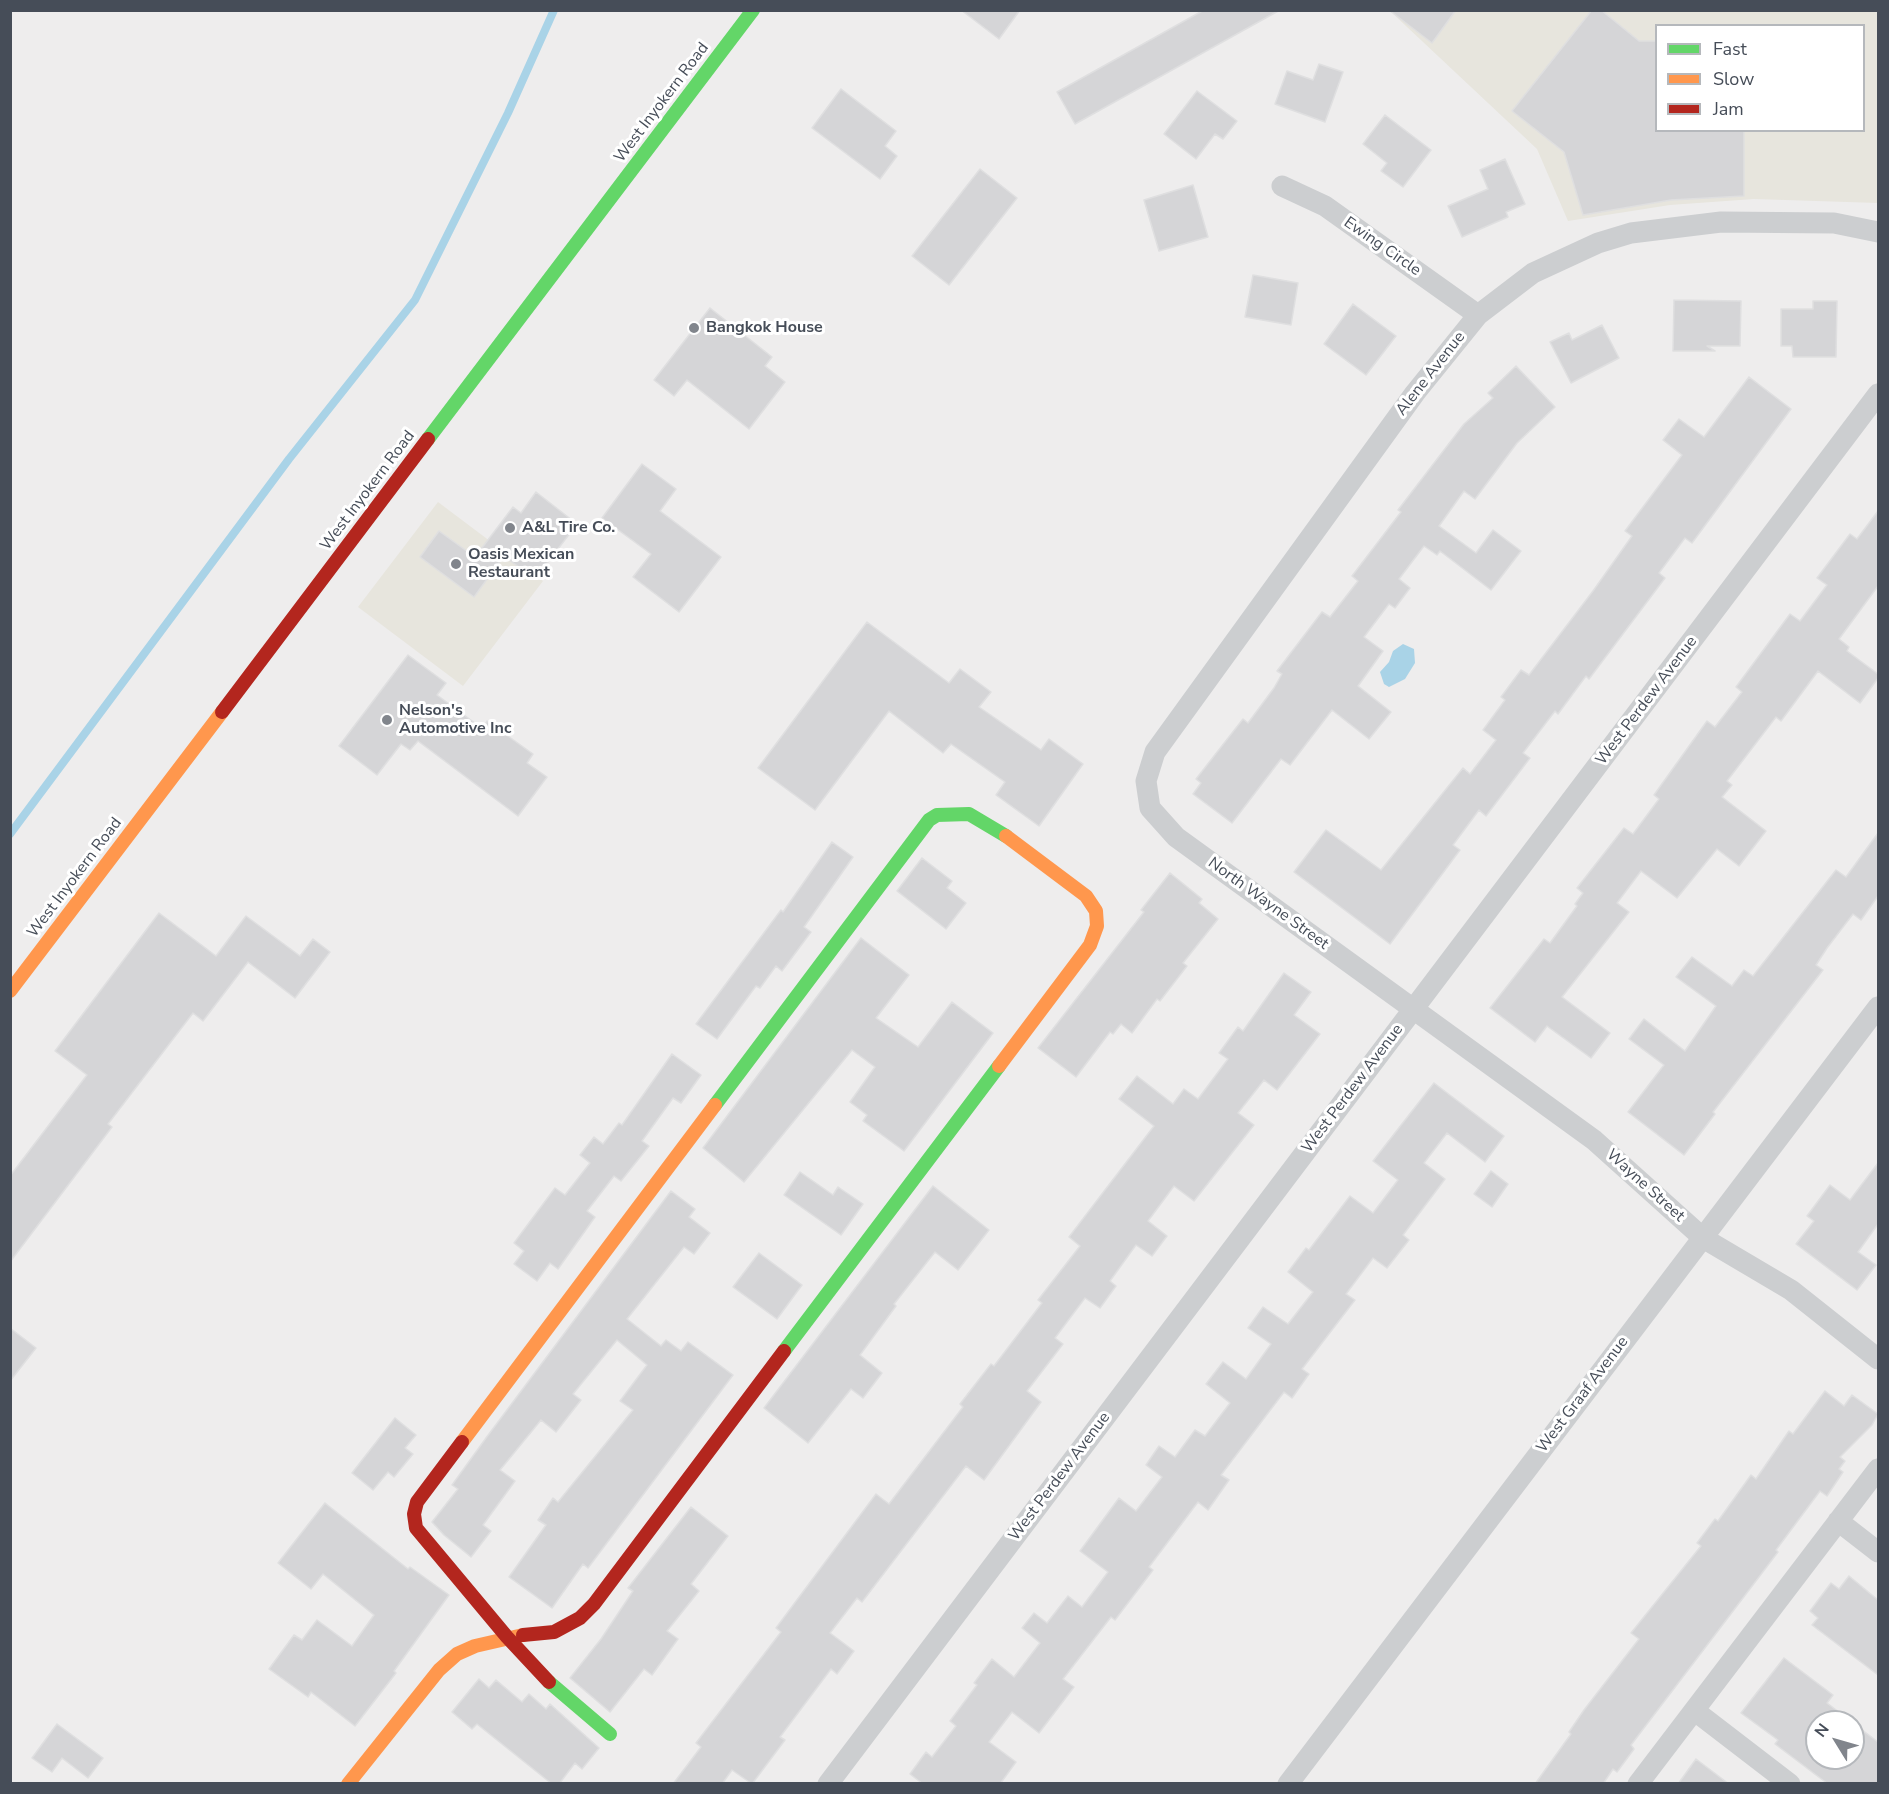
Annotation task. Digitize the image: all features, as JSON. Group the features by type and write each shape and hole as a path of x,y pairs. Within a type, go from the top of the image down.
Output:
{"street":[{"name":"West Inyokern Road","path":"10,991 753,10"},
{"name":"Ewing Circle","path":"1282,186 1325,206 1478,315"},
{"name":"Alene Avenue","path":"1146,781 1155,752 1415,393 1478,315 1533,273 1598,243 1631,233 1721,222 1834,224 1878,232"},
{"name":"West Perdew Avenue","path":"828,1784 1878,394"},
{"name":"North Wayne Street","path":"1146,781 1150,808 1176,837 1413,1010"},
{"path":"348,1784 439,1670 457,1654 507,1636 554,1632 580,1618 594,1604 1090,945 1097,926 1096,911 1086,896 992,826 969,814 937,815 929,820 425,1488 414,1514 416,1528 507,1636 550,1683 610,1734"},
{"name":"West Graaf Avenue","path":"1288,1784 1878,1007"},
{"name":"Wayne Street","path":"1413,1010 1594,1140 1703,1238 1791,1290 1878,1359"},
{"path":"1638,1784 1878,1468"},
{"path":"1838,1521 1878,1552"},
{"path":"1695,1711 1790,1784"}],"shaded area":[{"path":"1390,11 1878,11 1878,203 1754,199 1670,205 1568,221 1537,149"},
{"path":"438,502 543,581 463,686 358,607"}],"water":[{"path":"1403,644 1414,649 1415,663 1405,679 1389,687 1384,684 1380,672 1389,662 1393,651"}],"building":[{"path":"961,10 1020,10 999,39"},
{"path":"1204,10 1280,10 1075,124 1057,92"},
{"path":"1389,10 1456,10 1432,43"},
{"path":"1592,10 1601,10 1639,41 1655,41 1655,132 1744,132 1744,196 1671,200 1583,215 1564,152 1512,111"},
{"path":"1319,64 1343,72 1325,122 1275,104 1287,71 1313,80"},
{"path":"841,89 896,131 885,146 897,156 880,179 812,128"},
{"path":"1197,91 1237,121 1223,139 1215,134 1196,159 1164,134"},
{"path":"1385,115 1431,150 1403,187 1381,171 1387,163 1363,144"},
{"path":"1505,159 1525,204 1506,212 1508,217 1462,237 1448,206 1488,189 1480,170"},
{"path":"980,169 1017,198 949,285 912,256"},
{"path":"1193,185 1208,237 1159,251 1144,200"},
{"path":"1253,275 1298,283 1291,325 1245,317"},
{"path":"1674,300 1741,301 1740,346 1707,346 1715,351 1673,351"},
{"path":"1813,301 1837,301 1836,357 1793,357 1792,346 1781,346 1781,309 1813,309"},
{"path":"1353,304 1396,336 1366,375 1324,344"},
{"path":"710,308 772,357 765,366 785,382 749,429 687,380 674,396 654,380"},
{"path":"1602,325 1619,358 1571,383 1550,342 1569,333 1572,340"},
{"path":"1516,366 1555,407 1517,443 1475,499 1464,491 1439,526 1476,553 1493,530 1521,551 1491,590 1440,551 1437,555 1424,546 1399,579 1410,588 1395,608 1389,604 1364,637 1383,651 1358,686 1391,712 1369,739 1332,710 1290,765 1281,759 1232,823 1193,794 1201,783 1196,779 1243,719 1248,723 1282,674 1277,671 1322,612 1330,617 1358,581 1352,576 1401,512 1398,510 1464,424 1493,398 1488,393"},
{"path":"1749,377 1791,409 1692,543 1685,538 1659,573 1665,578 1589,679 1586,676 1558,714 1555,711 1523,753 1530,758 1486,816 1479,810 1453,845 1460,850 1390,944 1294,872 1326,830 1381,870 1463,768 1470,774 1496,740 1483,730 1505,700 1501,697 1521,670 1529,675 1593,591 1632,536 1625,531 1682,455 1663,440 1679,419 1704,437"},
{"path":"642,464 676,489 660,511 721,557 679,612 633,577 651,554 602,518"},
{"path":"536,492 577,524 535,579 504,556 474,597 420,557 439,531 475,557 513,507 521,513"},
{"path":"1878,511 1878,586 1839,639 1849,647 1847,651 1878,674 1878,678 1860,703 1818,671 1781,721 1776,717 1727,781 1732,785 1722,797 1766,831 1739,866 1717,849 1677,898 1641,871 1617,903 1629,912 1562,997 1610,1033 1591,1058 1547,1026 1535,1042 1490,1008 1544,939 1550,943 1577,906 1575,904 1583,893 1577,888 1624,828 1633,834 1659,799 1654,795 1707,721 1715,727 1742,692 1736,687 1790,614 1800,621 1827,585 1817,578 1850,534 1857,539"},
{"path":"867,622 949,683 960,669 991,692 979,707 1041,750 1049,739 1083,764 1039,826 996,795 1005,782 951,744 943,753 889,711 815,810 758,768"},
{"path":"408,655 446,683 437,695 483,729 487,721 533,754 527,763 547,777 518,816 418,741 410,750 401,744 377,775 339,746"},
{"path":"1878,833 1878,896 1861,920 1853,914 1827,948 1816,965 1823,970 1713,1112 1715,1114 1684,1155 1628,1112 1664,1065 1629,1039 1644,1019 1685,1051 1716,1006 1676,977 1692,957 1732,986 1744,970 1753,976 1836,870 1846,877"},
{"path":"832,842 853,857 804,927 811,932 782,971 776,966 760,988 756,986 717,1039 696,1024 781,910 783,912"},
{"path":"922,858 952,881 947,888 966,903 946,929 897,891"},
{"path":"1170,873 1202,899 1199,903 1218,919 1183,963 1187,966 1160,1001 1157,999 1132,1033 1121,1024 1113,1034 1110,1032 1076,1077 1038,1048 1144,912 1141,910"},
{"path":"159,913 216,956 246,916 300,956 313,939 330,952 295,998 248,962 203,1021 193,1013 108,1124 112,1127 10,1262 10,1176 87,1075 55,1051"},
{"path":"861,938 909,975 876,1018 918,1047 952,1002 993,1033 904,1151 863,1121 867,1115 850,1102 875,1067 852,1050 744,1182 703,1148"},
{"path":"1284,973 1311,992 1294,1015 1320,1034 1277,1090 1264,1080 1238,1113 1254,1125 1194,1201 1174,1186 1148,1221 1167,1236 1152,1256 1136,1245 1110,1281 1116,1286 1100,1308 1085,1298 1055,1338 1063,1344 1027,1391 1041,1402 984,1480 966,1466 862,1602 857,1598 830,1633 854,1651 837,1674 831,1669 780,1737 785,1740 752,1784 732,1770 722,1784 673,1784 701,1747 696,1743 781,1632 776,1628 876,1494 889,1504 963,1407 960,1404 991,1364 994,1366 1042,1303 1038,1300 1080,1246 1069,1237 1154,1126 1119,1099 1137,1076 1173,1104 1184,1089 1198,1099 1228,1059 1219,1053 1238,1027 1243,1031"},
{"path":"672,1054 701,1075 681,1103 673,1098 642,1141 649,1146 621,1181 614,1176 587,1211 595,1217 558,1269 550,1263 537,1281 514,1264 524,1251 514,1243 555,1188 565,1195 590,1163 580,1155 594,1137 603,1144 619,1123 622,1125"},
{"path":"1434,1083 1504,1136 1485,1162 1447,1133 1424,1163 1445,1179 1403,1235 1409,1240 1387,1268 1373,1258 1346,1294 1355,1300 1302,1369 1309,1374 1292,1398 1284,1392 1221,1475 1229,1480 1208,1510 1198,1502 1149,1567 1153,1570 1115,1620 1111,1617 1063,1679 1074,1687 1039,1733 1012,1712 989,1742 1016,1762 1000,1784 923,1784 910,1774 926,1752 932,1757 956,1726 950,1721 977,1685 974,1683 992,1659 1014,1677 1040,1643 1022,1628 1034,1613 1047,1623 1068,1596 1082,1607 1108,1572 1080,1551 1119,1498 1136,1511 1162,1477 1146,1465 1159,1446 1175,1457 1195,1430 1205,1436 1230,1403 1206,1384 1223,1362 1246,1379 1271,1344 1248,1328 1263,1307 1288,1324 1313,1292 1288,1272 1306,1248 1309,1250 1350,1196 1373,1213 1398,1180 1373,1161"},
{"path":"1878,1163 1878,1224 1858,1252 1876,1265 1857,1290 1796,1244 1814,1221 1807,1216 1830,1185 1850,1200"},
{"path":"1491,1171 1508,1184 1492,1207 1474,1194"},
{"path":"800,1172 833,1195 838,1187 863,1204 841,1235 784,1195"},
{"path":"933,1186 989,1230 958,1270 935,1252 894,1304 896,1306 860,1355 882,1373 863,1398 851,1389 808,1443 764,1408"},
{"path":"671,1191 695,1209 689,1217 710,1233 694,1254 684,1247 627,1319 661,1346 666,1340 681,1351 688,1342 733,1375 588,1568 583,1564 552,1608 509,1577 546,1525 538,1520 553,1498 558,1502 633,1410 620,1401 647,1365 617,1340 573,1394 581,1400 556,1432 541,1420 500,1470 515,1481 483,1525 491,1531 471,1557 432,1522 458,1489 452,1485"},
{"path":"759,1253 802,1285 777,1319 733,1287"},
{"path":"10,1328 36,1348 10,1381"},
{"path":"1825,1391 1844,1406 1852,1395 1878,1414 1872,1425 1840,1457 1845,1461 1839,1469 1843,1472 1827,1496 1820,1491 1776,1550 1778,1552 1631,1745 1634,1749 1617,1772 1613,1769 1603,1784 1535,1784 1571,1734 1569,1732 1584,1710 1639,1639 1631,1633 1701,1546 1697,1543 1715,1519 1718,1521 1751,1475 1756,1479 1789,1431 1793,1434"},
{"path":"395,1418 416,1435 405,1448 413,1454 394,1477 388,1472 373,1490 352,1473"},
{"path":"325,1503 408,1569 410,1567 449,1595 394,1671 396,1673 355,1726 311,1692 308,1697 269,1669 294,1635 302,1640 317,1620 352,1646 374,1615 323,1574 311,1589 278,1563"},
{"path":"691,1507 728,1536 691,1584 699,1591 667,1631 678,1639 652,1675 644,1669 610,1712 570,1678 601,1639 633,1591 628,1588"},
{"path":"1849,1576 1878,1600 1878,1675 1812,1625 1818,1618 1810,1611 1831,1583 1839,1589"},
{"path":"1784,1658 1833,1695 1827,1703 1836,1710 1805,1710 1805,1767 1775,1744 1778,1740 1741,1713"},
{"path":"479,1679 489,1688 496,1680 522,1702 529,1694 546,1709 550,1704 599,1748 582,1769 575,1763 559,1784 552,1784 477,1724 472,1729 452,1712"},
{"path":"57,1724 103,1758 88,1778 62,1758 52,1772 32,1758"},
{"path":"1865,1732 1878,1742 1878,1784 1828,1784 1809,1770 1865,1770"},
{"path":"1696,1759 1729,1784 1678,1784"}],"waterway":[{"path":"10,834 289,459 415,300 508,113 554,10"}],"traffic: fast":[{"path":"428,439 753,10"},
{"path":"715,1105 929,820 937,815 969,814 1006,836"},
{"path":"784,1351 999,1066"},
{"path":"549,1682 610,1734"}],"traffic: slow":[{"path":"10,991 222,712"},
{"path":"999,1066 1090,945 1097,926 1096,911 1086,896 1006,836"},
{"path":"462,1442 715,1105"},
{"path":"348,1784 439,1670 457,1654 475,1646 523,1635"}],"traffic: jam":[{"path":"222,712 428,439"},
{"path":"523,1635 554,1632 580,1618 594,1604 784,1351"},
{"path":"462,1442 417,1502 414,1514 416,1528 507,1637 549,1682"}],"place":[{"name":"Bangkok House","path":"694,328"},
{"name":"A&L Tire Co.","path":"510,528"},
{"name":"Oasis Mexican Restaurant","path":"456,564"},
{"name":"Nelson's Automotive Inc","path":"387,720"}]}
